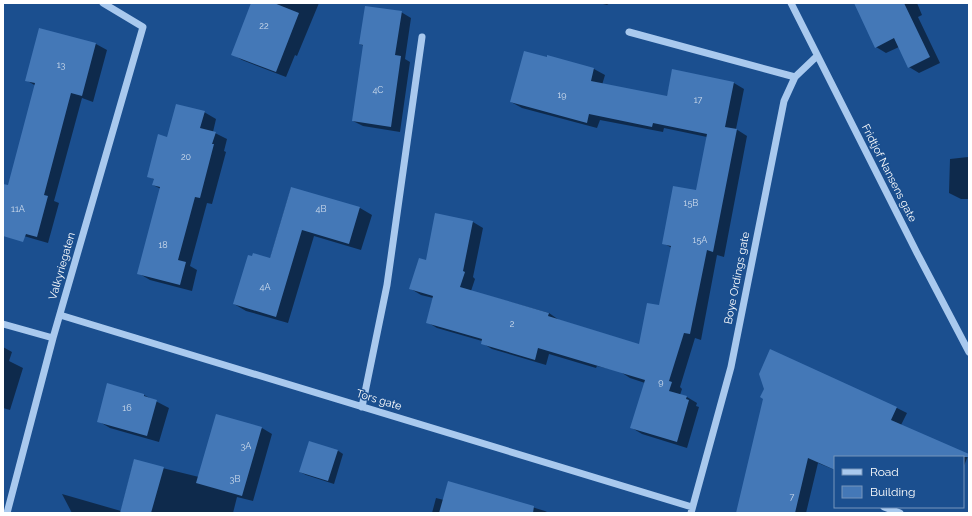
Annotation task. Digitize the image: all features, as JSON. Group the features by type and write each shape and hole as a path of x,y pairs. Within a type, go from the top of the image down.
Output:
{"street":[{"name":"Valkyriegaten","path":"7,513 53,338 143,27 103,3"},
{"name":"Fridtjof Nansens gate","path":"791,3 917,253 969,352"},
{"path":"629,32 795,77"},
{"path":"362,407 387,285 422,37"},
{"name":"Boye Ordings gate","path":"691,510 731,367 784,101 795,77 818,56"},
{"name":"Tors gate","path":"60,315 362,407 691,510"},
{"path":"3,324 53,338"},
{"path":"887,508 900,513"}],"building":[{"path":"251,3 274,3 299,13 276,72 231,55"},
{"path":"854,3 904,3 930,57 908,68 894,38 875,48"},
{"path":"365,6 402,11 395,55 401,56 391,127 352,121 363,45 359,44"},
{"path":"39,28 96,43 82,96 71,93 44,195 48,196 37,237 26,234 23,242 3,236 3,184 8,185 35,83 25,81"},
{"path":"524,51 547,57 547,55 594,68 591,81 667,96 672,69 734,82 725,127 737,129 713,252 707,250 690,334 684,333 669,381 672,382 669,391 687,396 686,399 689,400 677,442 630,428 645,380 538,348 535,360 481,344 482,339 426,323 433,296 409,289 419,258 426,260 435,213 473,221 463,271 465,272 460,287 549,313 548,316 639,344 647,303 659,305 671,246 662,244 673,186 696,190 707,134 653,123 652,127 589,114 587,123 510,102"},
{"path":"176,104 205,111 200,128 216,132 200,198 195,197 178,260 186,262 180,285 137,274 160,187 152,185 154,179 147,177 158,134 167,137"},
{"path":"291,187 360,207 349,244 302,230 276,317 233,304 248,255 252,256 253,253 270,258"},
{"path":"770,349 897,407 891,420 969,454 969,457 834,456 834,470 808,458 795,513 736,513 763,399 760,397 764,389 759,374"},
{"path":"107,383 144,394 144,396 157,400 147,436 97,422"},
{"path":"216,414 262,427 242,496 196,483"},
{"path":"309,441 338,450 328,481 299,472"},
{"path":"134,459 164,467 151,513 120,513"},
{"path":"448,481 534,506 533,513 439,513"}]}
